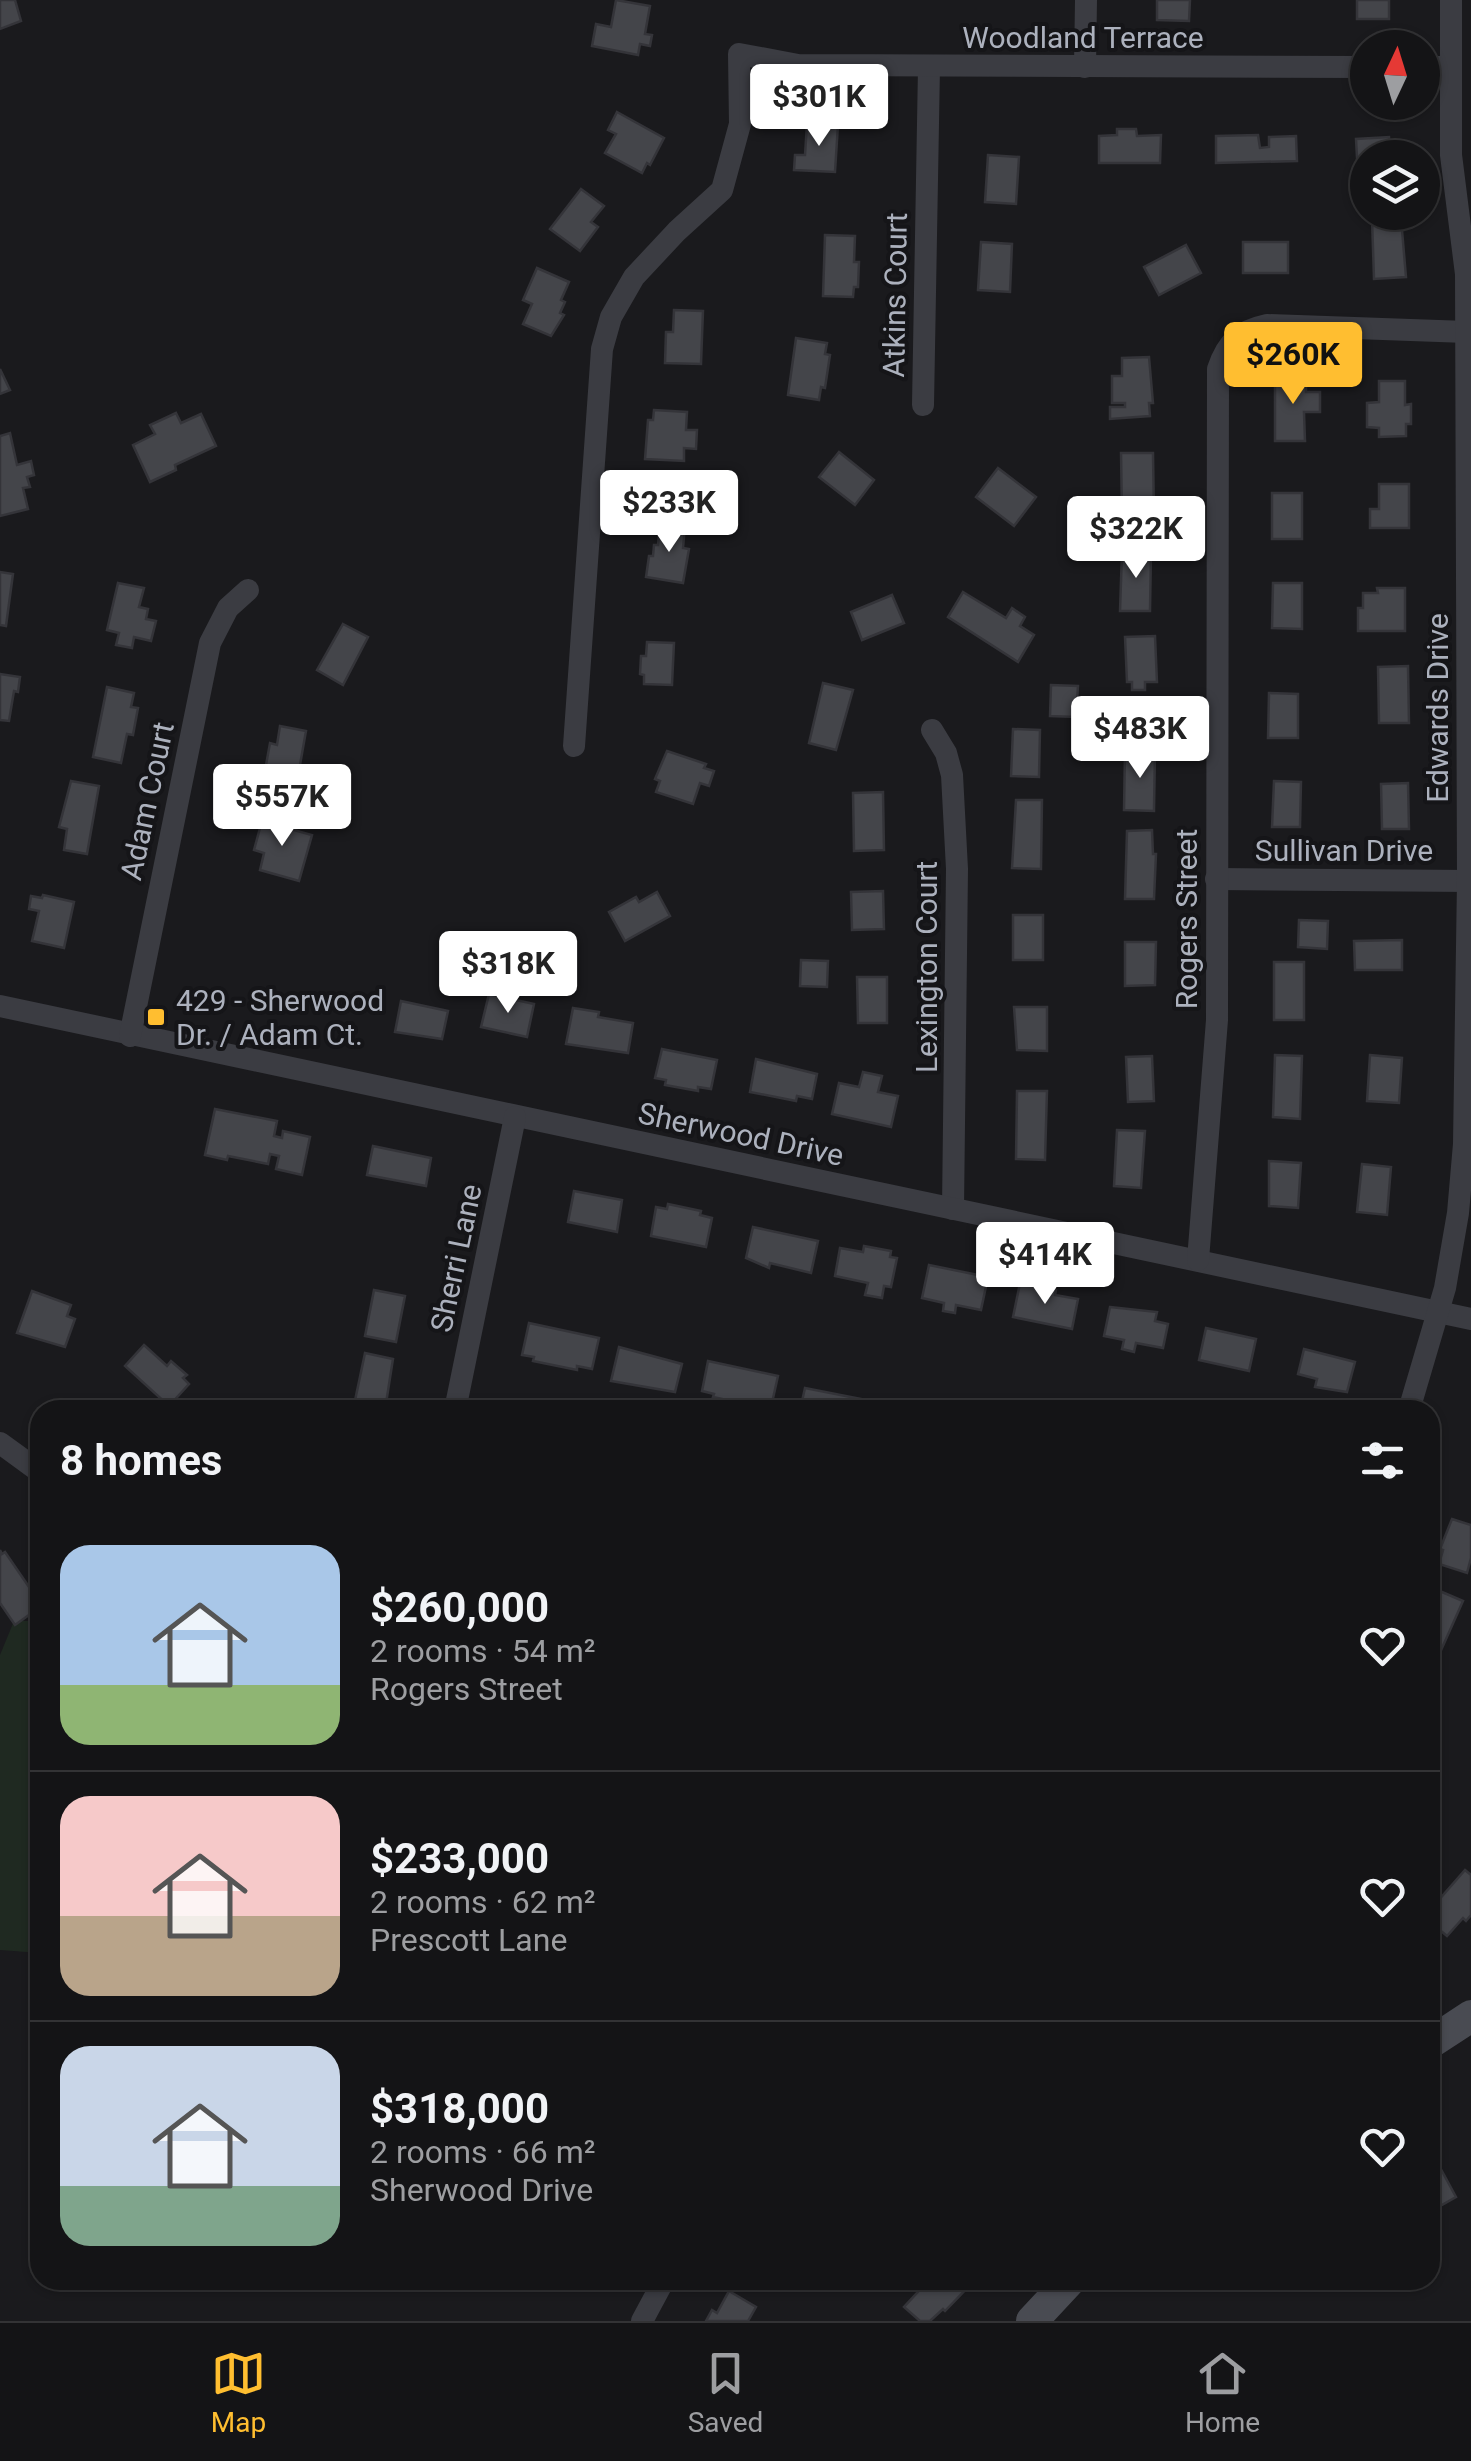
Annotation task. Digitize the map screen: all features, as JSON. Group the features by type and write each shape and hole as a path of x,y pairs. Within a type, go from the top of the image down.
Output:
{"street":[{"path":"1086,0 1086,67"},
{"name":"Edwards Drive","path":"1413,1400 1439,1312 1458,1213 1464,1144 1470,880 1466,224 1450,154 1451,0"},
{"name":"Woodland Terrace","path":"574,746 602,350 611,318 634,276 722,190 740,124 739,54 798,65 1350,68"},
{"name":"Atkins Court","path":"923,405 929,66"},
{"path":"1440,68 1450,68"},
{"name":"Rogers Street","path":"1198,1260 1216,1037 1218,370 1224,351 1248,329 1267,325 1467,332"},
{"name":"Adam Court","path":"130,1036 210,643 228,608 248,590"},
{"name":"Lexington Court","path":"932,730 946,753 952,775 957,869 953,1209"},
{"name":"Sullivan Drive","path":"1216,879 1470,880"},
{"name":"Sherwood Drive","path":"0,1006 1471,1319"},
{"name":"Sherri Lane","path":"457,1400 515,1117"},
{"path":"0,1442 30,1464"},
{"path":"1440,2036 1471,2016"},
{"path":"642,2321 659,2290"},
{"path":"1032,2321 1061,2290"}],"shaded area":[{"path":"14,1621 30,1621 30,1952 0,1950 0,1655"}],"building":[{"path":"0,0 15,0 21,21 0,29"},
{"path":"616,0 650,6 645,34 652,35 650,46 640,44 638,55 592,46 596,24 611,27"},
{"path":"1157,0 1190,0 1189,21 1157,20"},
{"path":"1357,0 1389,0 1389,19 1357,19"},
{"path":"617,112 664,138 642,173 605,153 616,134 608,130"},
{"path":"807,124 838,125 835,172 794,170 795,155 805,155"},
{"path":"1117,129 1136,129 1137,136 1161,135 1160,163 1099,163 1099,136 1117,135"},
{"path":"1258,135 1260,148 1269,147 1269,137 1296,136 1297,161 1216,163 1216,136"},
{"path":"1389,137 1389,140 1356,140"},
{"path":"988,155 1019,157 1016,204 985,202"},
{"path":"581,189 604,206 591,222 598,227 580,251 550,229"},
{"path":"1372,230 1402,230 1406,277 1374,279"},
{"path":"825,235 855,236 854,262 859,262 858,287 854,287 853,297 823,296"},
{"path":"981,242 1012,244 1010,292 978,290"},
{"path":"1243,242 1288,242 1288,273 1243,273"},
{"path":"1186,245 1201,273 1159,295 1144,267"},
{"path":"537,268 569,282 561,300 565,302 560,313 564,315 551,336 523,324 532,304 523,300"},
{"path":"674,310 703,311 701,364 665,363 666,332 673,332"},
{"path":"796,338 827,343 825,354 830,355 819,400 788,395"},
{"path":"1149,357 1153,403 1149,403 1150,416 1110,419 1110,407 1125,407 1125,403 1112,403 1112,376 1122,376 1122,358"},
{"path":"0,369 10,390 0,394"},
{"path":"1275,376 1306,376 1306,392 1320,392 1320,412 1304,412 1305,441 1275,441"},
{"path":"1379,381 1405,381 1405,405 1411,404 1411,424 1406,424 1406,436 1379,437 1379,428 1367,427 1367,403 1379,402"},
{"path":"654,410 687,412 686,430 697,430 696,449 684,448 684,461 645,459 648,420 653,420"},
{"path":"176,413 181,423 201,414 216,446 150,482 133,445 155,434 150,425"},
{"path":"10,433 17,465 31,461 34,475 27,477 30,487 23,488 28,509 0,516 0,436"},
{"path":"839,452 874,480 855,505 819,477"},
{"path":"1121,453 1153,453 1154,516 1122,516"},
{"path":"998,468 1036,497 1014,526 976,497"},
{"path":"1379,484 1409,484 1409,528 1370,528 1370,509 1379,509"},
{"path":"1272,493 1302,493 1302,539 1272,539"},
{"path":"660,523 685,526 683,548 689,549 683,583 646,577 649,556 653,556 654,545 658,545"},
{"path":"1122,551 1151,552 1150,611 1120,611"},
{"path":"0,572 13,574 6,626 0,625"},
{"path":"118,583 144,588 139,607 148,609 146,619 156,621 151,641 134,637 132,648 116,645 119,633 107,630"},
{"path":"1273,583 1302,583 1302,629 1272,628"},
{"path":"1377,588 1405,588 1405,631 1358,631 1358,608 1363,608 1363,593 1378,593"},
{"path":"963,592 1006,618 1012,608 1025,617 1020,626 1034,635 1018,662 948,617"},
{"path":"892,595 904,623 862,640 851,612"},
{"path":"343,624 368,637 343,685 317,670"},
{"path":"1155,636 1157,682 1145,682 1145,690 1132,690 1132,682 1127,682 1125,637"},
{"path":"647,642 674,643 672,685 644,684 641,656 646,656"},
{"path":"1408,666 1409,723 1379,723 1378,667"},
{"path":"0,674 20,677 9,721 0,720"},
{"path":"823,683 853,690 836,750 809,743"},
{"path":"1051,685 1078,686 1076,717 1050,716"},
{"path":"107,687 134,693 131,707 138,708 133,735 127,734 121,763 93,757"},
{"path":"1269,693 1298,694 1298,738 1268,738"},
{"path":"280,726 306,731 297,782 264,776 270,743 277,745"},
{"path":"1013,729 1040,730 1039,777 1011,776"},
{"path":"667,751 706,764 704,768 714,771 709,786 700,783 693,804 656,792 660,781 655,779"},
{"path":"1125,751 1155,751 1154,811 1124,810"},
{"path":"71,781 99,786 87,854 64,850 67,829 59,827"},
{"path":"1274,781 1301,782 1300,827 1272,827"},
{"path":"1408,783 1409,829 1382,829 1381,784"},
{"path":"883,792 884,850 854,851 853,793"},
{"path":"1016,800 1042,800 1041,869 1012,868"},
{"path":"263,817 277,821 276,825 312,835 299,881 260,870 264,853 254,850"},
{"path":"1152,830 1156,854 1154,899 1125,899 1127,831"},
{"path":"883,891 884,929 852,930 851,892"},
{"path":"657,892 670,916 625,941 609,912 636,897 639,902"},
{"path":"31,896 74,902 64,948 32,941 39,911 29,909"},
{"path":"1013,915 1043,915 1043,960 1013,960"},
{"path":"1299,920 1328,921 1327,949 1298,947"},
{"path":"1402,940 1402,970 1355,970 1354,941"},
{"path":"1125,942 1156,942 1155,985 1125,986"},
{"path":"801,960 828,961 827,987 800,986"},
{"path":"1274,962 1304,962 1304,1020 1274,1020"},
{"path":"857,977 887,977 887,1023 858,1023"},
{"path":"489,994 534,1004 527,1037 481,1027"},
{"path":"401,1001 448,1011 442,1039 395,1032"},
{"path":"1014,1007 1047,1007 1047,1051 1017,1050"},
{"path":"573,1008 633,1023 628,1053 566,1044"},
{"path":"662,1049 717,1060 711,1089 698,1087 698,1091 665,1085 666,1080 655,1078"},
{"path":"1275,1055 1302,1056 1300,1119 1273,1117"},
{"path":"1370,1055 1402,1058 1399,1103 1367,1101"},
{"path":"1152,1056 1154,1101 1128,1102 1126,1057"},
{"path":"756,1059 817,1074 812,1099 797,1096 796,1101 750,1092"},
{"path":"863,1072 882,1076 878,1092 898,1096 891,1127 832,1114 839,1083 859,1087"},
{"path":"1017,1091 1047,1091 1045,1160 1016,1159"},
{"path":"215,1109 277,1121 274,1136 282,1138 283,1131 310,1137 302,1175 276,1169 279,1156 270,1154 268,1164 205,1155"},
{"path":"1117,1130 1145,1131 1141,1188 1114,1186"},
{"path":"373,1146 431,1158 426,1186 367,1175"},
{"path":"1269,1161 1301,1163 1298,1208 1269,1206"},
{"path":"1362,1164 1391,1167 1387,1215 1357,1212"},
{"path":"574,1191 622,1200 617,1232 568,1222"},
{"path":"668,1204 701,1211 700,1215 712,1218 706,1247 651,1236 656,1207 667,1209"},
{"path":"753,1227 818,1241 811,1273 770,1263 769,1268 746,1258"},
{"path":"864,1246 891,1251 890,1257 897,1258 891,1287 884,1286 882,1298 865,1295 868,1283 835,1276 840,1248 863,1252"},
{"path":"929,1265 988,1277 981,1310 956,1305 955,1313 943,1311 944,1303 922,1298"},
{"path":"1020,1283 1078,1299 1072,1329 1013,1317"},
{"path":"374,1290 405,1296 396,1342 365,1336"},
{"path":"32,1291 71,1305 67,1316 75,1319 65,1347 17,1333"},
{"path":"1110,1307 1157,1312 1155,1321 1168,1324 1163,1348 1136,1343 1134,1352 1122,1349 1124,1340 1104,1336"},
{"path":"529,1323 599,1338 592,1369 577,1366 577,1370 522,1355"},
{"path":"1206,1328 1256,1339 1249,1371 1199,1360"},
{"path":"144,1345 167,1366 171,1361 187,1375 183,1378 189,1384 174,1400 162,1400 125,1366"},
{"path":"619,1347 682,1364 675,1392 611,1381"},
{"path":"1304,1349 1355,1362 1347,1392 1315,1387 1317,1379 1298,1374"},
{"path":"365,1353 393,1359 387,1400 355,1400"},
{"path":"708,1361 778,1376 773,1400 727,1400 702,1391"},
{"path":"805,1388 861,1399 861,1400 802,1400"},
{"path":"1452,1519 1471,1525 1467,1573 1440,1564 1440,1549"},
{"path":"0,1550 30,1588 30,1614 15,1625 0,1603"},
{"path":"1440,1591 1463,1601 1440,1653"},
{"path":"1465,1870 1471,1875 1471,1915 1466,1921 1463,1918 1447,1936 1440,1930 1440,1899"},
{"path":"1440,2167 1456,2197 1440,2206"},
{"path":"920,2290 965,2290 930,2321 920,2321 904,2307"},
{"path":"729,2291 756,2307 748,2321 706,2321 712,2310 717,2313"}],"place":[{"name":"429 - Sherwood Dr. / Adam Ct.","path":"156,1017"}]}
